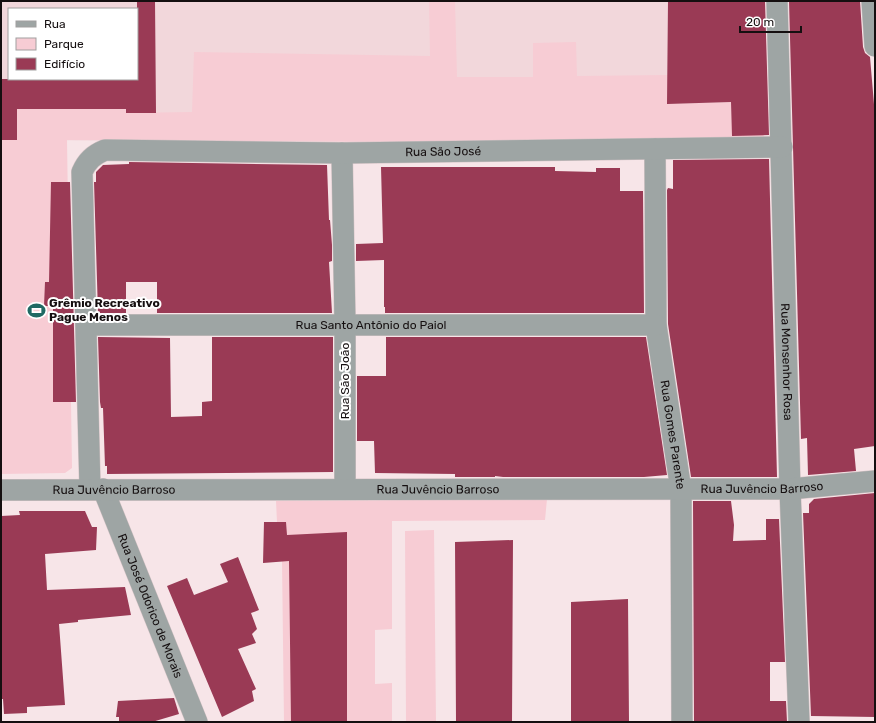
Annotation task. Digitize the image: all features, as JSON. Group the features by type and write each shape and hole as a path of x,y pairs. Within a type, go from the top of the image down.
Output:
{"street":[{"name":"Rua Monsenhor Rosa","path":"777,1 790,489 799,722"},
{"path":"872,1 875,46"},
{"name":"Rua São José","path":"105,150 342,153 782,147"},
{"name":"Rua Gomes Parente","path":"655,149 656,325 680,490 682,722"},
{"name":"Rua José Odorico de Morais","path":"105,150 95,154 86,163 82,172 87,325 97,489 197,722"},
{"name":"Rua São João","path":"342,153 345,324 345,488"},
{"name":"Rua Santo Antônio do Paiol","path":"87,325 656,325"},
{"name":"Rua Juvêncio Barroso","path":"1,490 345,488 680,490 790,489 875,481"}],"shaded area":[{"path":"1,1 761,1 764,138 752,144 1,140"}],"green space":[{"path":"429,1 455,1 457,77 533,77 533,43 576,42 577,76 668,75 667,104 731,102 732,127 763,127 764,138 752,144 67,140 72,468 65,473 1,474 1,109 126,109 126,113 192,112 194,52 430,56"},
{"path":"547,499 545,520 392,521 392,629 375,630 375,684 392,683 392,722 284,722 282,561 287,561 286,523 277,522 276,501"},
{"path":"434,530 436,722 406,722 405,531"}],"building":[{"path":"137,1 155,1 156,113 126,113 126,109 17,109 17,140 1,140 1,79 138,80"},
{"path":"668,1 765,1 769,135 732,136 731,102 667,104"},
{"path":"789,1 860,1 863,47 865,53 870,57 875,116 875,446 854,449 856,471 808,475 807,438 801,439"},
{"path":"769,159 777,477 691,477 668,324 667,190 668,188 673,189 673,160"},
{"path":"129,162 327,165 329,220 332,245 332,261 329,262 332,313 157,313 157,282 126,282 126,313 98,313 94,182 96,182 96,172 103,165 129,164"},
{"path":"381,167 555,167 555,171 596,172 596,168 620,168 620,191 643,191 644,313 385,313 384,260 356,261 356,244 383,243"},
{"path":"51,182 70,182 76,402 53,402 53,306 44,306 45,282 49,282"},
{"path":"98,337 170,338 171,417 202,416 202,402 212,401 212,337 333,337 333,472 107,474 107,466 105,466 103,408 101,408 100,402"},
{"path":"386,337 646,337 667,475 644,477 455,477 455,474 375,473 374,441 357,441 357,376 386,376"},
{"path":"875,493 875,717 811,716 803,513 809,513 809,504 814,499"},
{"path":"693,501 731,501 734,525 733,541 766,540 766,519 779,519 785,662 770,662 770,701 786,701 787,722 694,722"},
{"path":"19,511 85,511 92,527 97,527 96,550 45,554 47,590 125,587 131,615 78,620 78,622 59,624 65,705 27,707 27,713 4,714 3,699 1,699 1,516 20,515"},
{"path":"264,522 286,522 287,535 347,532 347,722 291,722 289,561 263,563"},
{"path":"513,540 512,722 456,722 455,542"},
{"path":"238,557 259,610 251,613 257,629 252,634 256,643 238,649 256,689 252,691 254,701 222,717 167,586 187,578 194,595 228,582 220,564"},
{"path":"628,599 629,722 571,722 571,602"},
{"path":"174,698 179,714 152,722 119,722 119,717 116,717 118,701"}],"place":[{"name":"Grêmio Recreativo Pague Menos","path":"36,310"}]}
